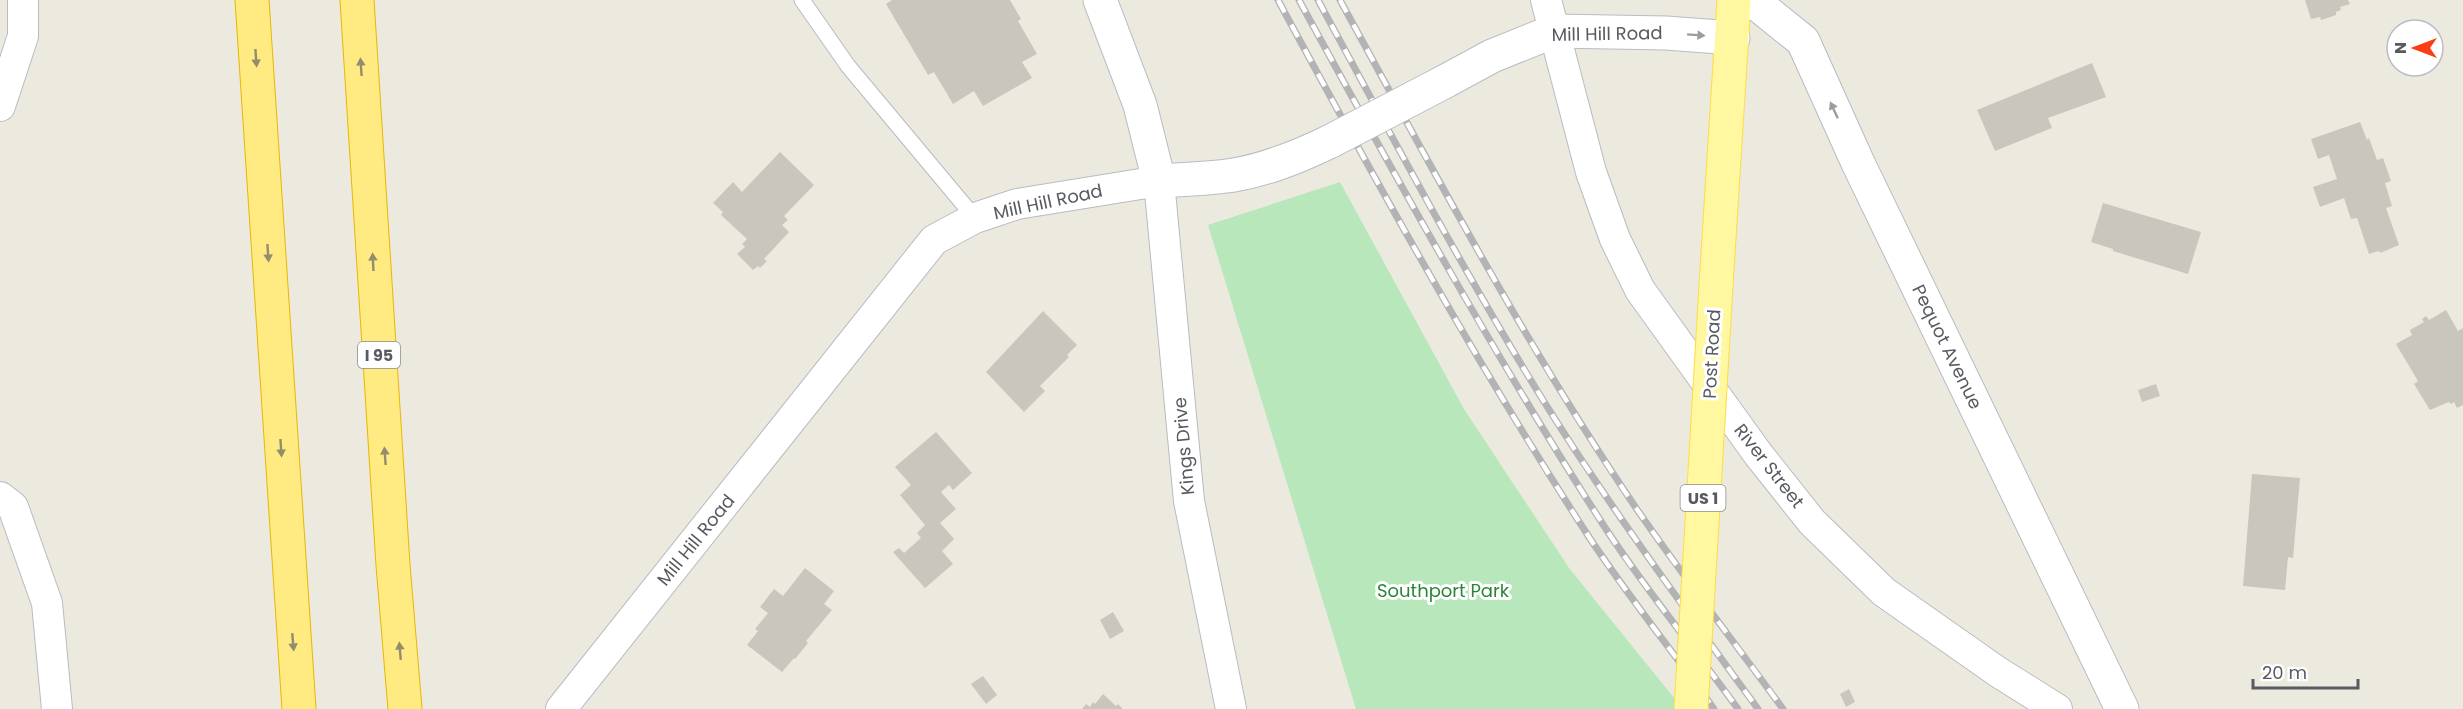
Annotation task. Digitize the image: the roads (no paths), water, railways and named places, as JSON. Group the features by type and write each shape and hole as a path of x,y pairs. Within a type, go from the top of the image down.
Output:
{"highway":[{"path":"252,0 299,709"},
{"name":"I 95","path":"357,0 391,542 405,709"}],"main road":[{"path":"1100,0 1140,105 1160,181"},
{"name":"Post Road","path":"1691,709 1734,0"},
{"name":"Pequot Avenue","path":"1752,0 1803,41 1858,163 2122,709"},
{"name":"Mill Hill Road","path":"1160,181 1232,175 1259,170 1287,161 1331,141 1492,56 1554,31 1666,33 1733,38"}],"street":[{"path":"0,106 23,36 23,0"},
{"name":"River Street","path":"1546,0 1591,172 1615,239 1640,290 1758,454 1812,522 1884,592 1998,672 2057,709"},
{"name":"Mill Hill Road","path":"561,709 934,240 975,218 1017,204 1160,181"},
{"name":"Kings Drive","path":"1160,181 1189,501 1231,709"},
{"path":"0,497 13,507 47,603 57,709"}],"lane":[{"path":"802,0 848,66 975,218"}],"railway":[{"path":"1278,0 1467,339 1547,471 1604,559 1714,709"},
{"path":"1299,0 1447,266 1563,462 1636,573 1738,709"},
{"path":"1318,0 1444,232 1551,413 1637,542 1758,709"},
{"path":"1340,0 1482,258 1596,447 1690,584 1783,709"}],"park label":[{"name":"Southport Park","path":"1443,591"}]}
